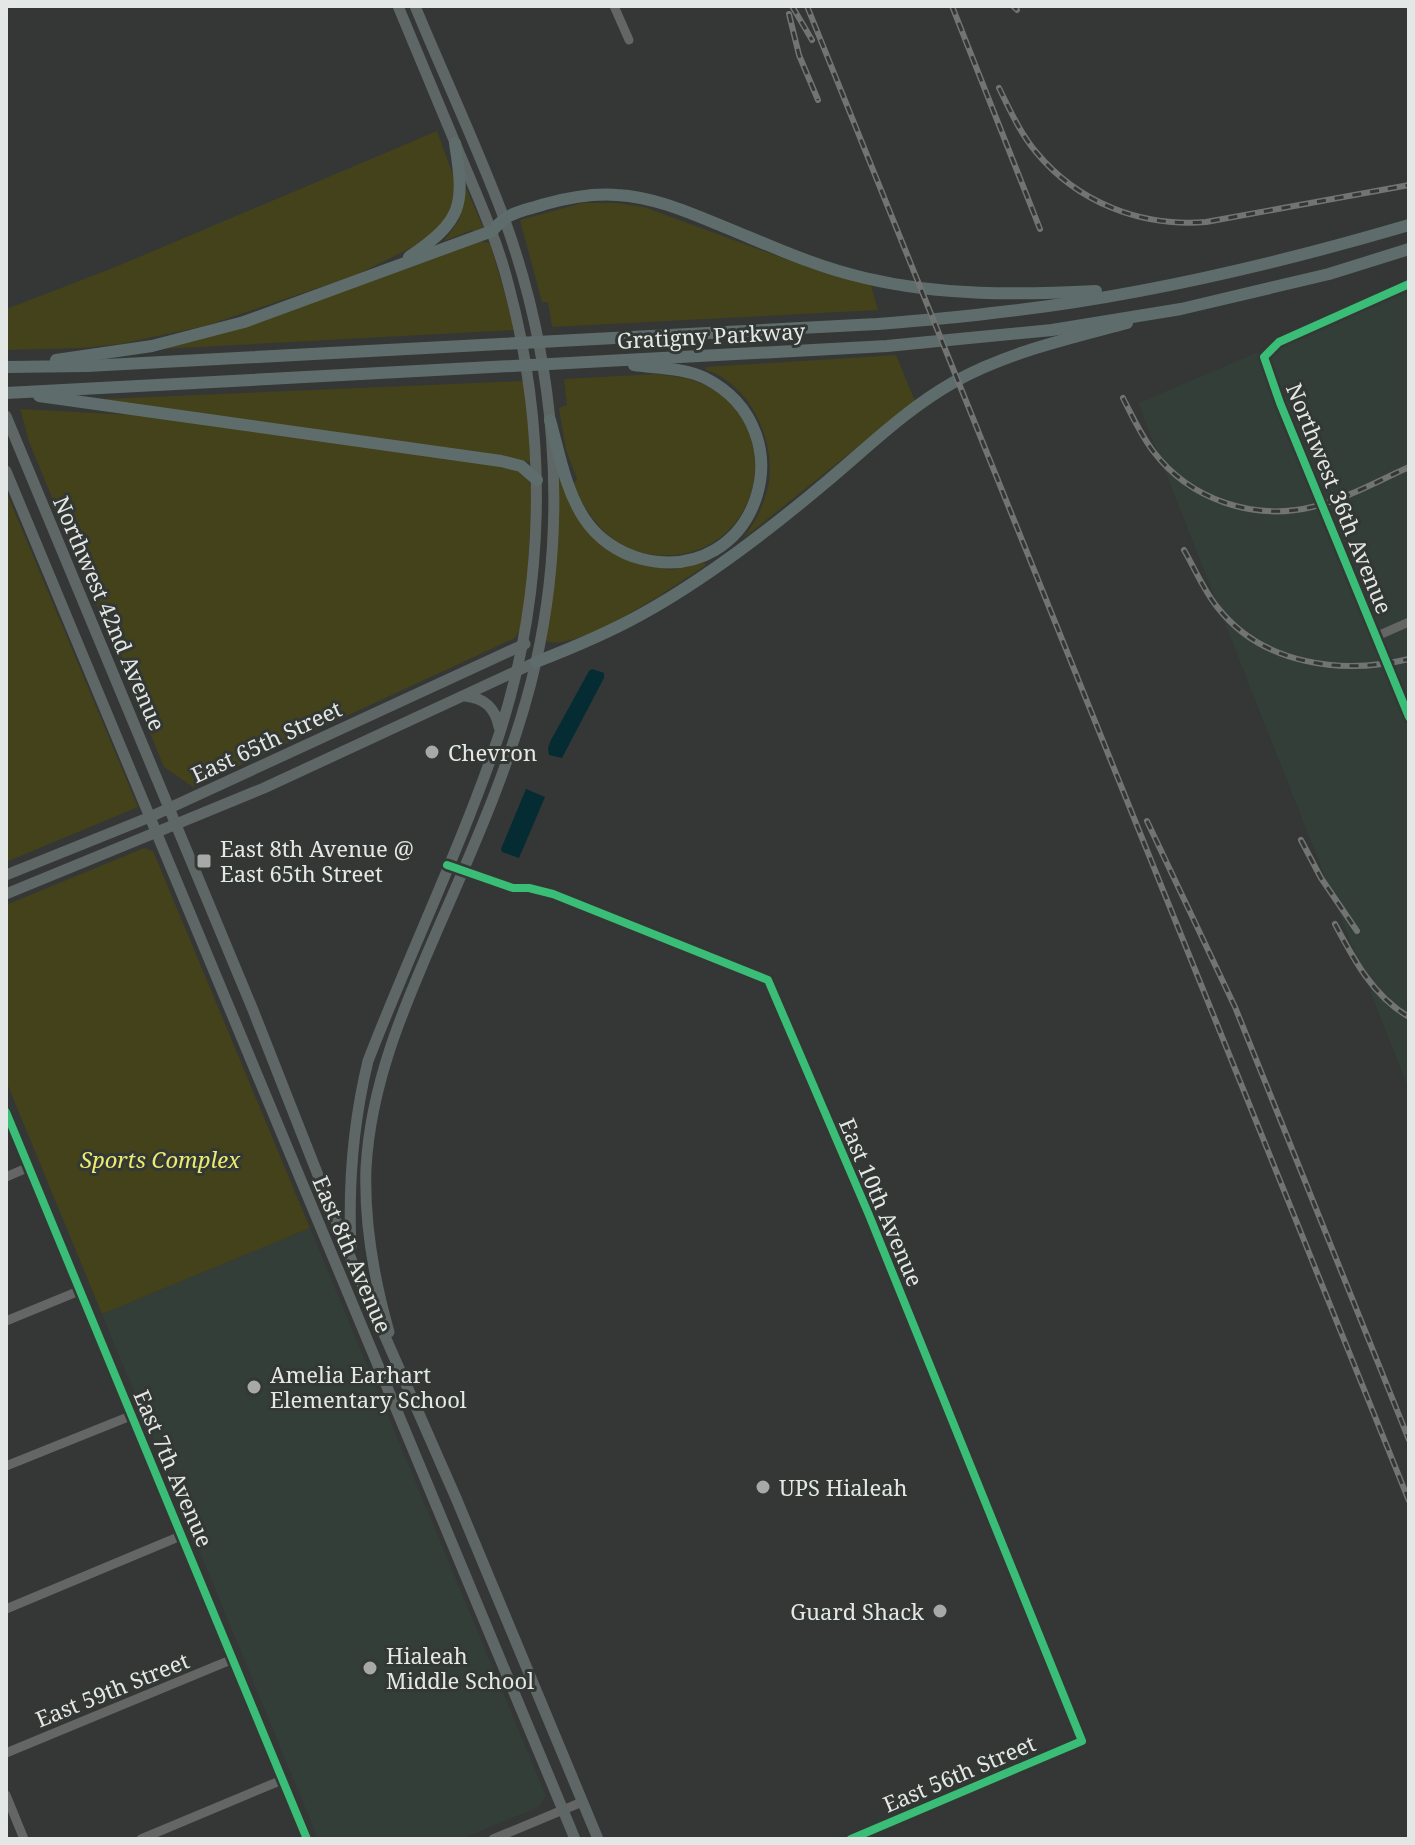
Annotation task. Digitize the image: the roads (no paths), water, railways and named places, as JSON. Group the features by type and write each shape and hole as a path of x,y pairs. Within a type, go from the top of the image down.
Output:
{"highway":[{"path":"394,268 434,240 456,212 460,193 455,143"},
{"path":"8,367 152,346 244,322 492,231 504,217 582,196 615,194 637,197 687,212 817,265 864,278 951,292 1002,294 1104,293 1144,289 1336,246 1409,225"},
{"name":"Gratigny Parkway","path":"6,393 887,346 1052,330 1181,309 1329,274 1409,249"},
{"name":"Gratigny Parkway","path":"8,367 87,366 877,324 994,313 1104,293"},
{"path":"536,662 643,614 723,561 801,502 914,408 954,382 996,362 1115,322"},
{"path":"550,420 569,487 583,517 598,536 626,555 653,562 679,563 705,556 735,534 755,504 761,485 762,458 756,431 744,410 725,390 702,377 603,361"},
{"path":"20,393 501,461 521,466 537,480"}],"main road":[{"path":"359,1319 351,1259 350,1167 359,1099 368,1061 500,732 522,645 534,566 537,480 536,435 519,325 492,231 398,6"},
{"path":"401,1376 372,1259 366,1208 366,1167 371,1123 390,1044 507,757 536,662 552,530 554,478 550,420 535,325 504,217 415,6"},
{"name":"Northwest 42nd Avenue","path":"6,416 176,825"},
{"name":"Northwest 42nd Avenue","path":"6,471 150,817"},
{"name":"East 65th Street","path":"6,875 150,817 540,637"},
{"name":"East 65th Street","path":"6,894 279,781 536,662"},
{"path":"464,696 477,697 488,703 496,714 500,732"},
{"name":"East 8th Avenue","path":"150,817 575,1839"},
{"name":"East 8th Avenue","path":"176,825 351,1259 598,1839"},
{"path":"234,1018 253,1010"},
{"path":"408,1437 425,1430"},
{"path":"484,1620 503,1612"}],"street":[{"path":"614,6 629,40"},
{"name":"Northwest 36th Avenue","path":"1409,284 1279,342 1264,357 1409,717"},
{"path":"1377,636 1409,622"},
{"name":"East 10th Avenue","path":"447,865 513,888 553,894 768,980 869,1215 1082,1741"},
{"name":"East 7th Avenue","path":"6,1112 307,1839"},
{"path":"6,1177 29,1167"},
{"path":"6,1321 79,1291"},
{"path":"6,1466 133,1415"},
{"path":"6,1609 183,1535"},
{"name":"East 59th Street","path":"6,1753 233,1659"},
{"name":"East 56th Street","path":"851,1839 1082,1741"},
{"path":"141,1839 282,1780"},
{"path":"6,1795 24,1839"},
{"path":"493,1839 582,1802"}],"water":[{"path":"592,669 604,673 604,678 562,758 549,755 551,740"},
{"path":"526,789 545,797 519,858 501,849"}],"railway":[{"path":"792,6 812,40"},
{"path":"807,6 1409,1501"},
{"path":"952,6 1040,229"},
{"path":"1013,6 1017,10"},
{"path":"789,14 799,55 818,100"},
{"path":"999,88 1025,137 1053,170 1091,198 1135,215 1182,223 1206,222 1409,185"},
{"path":"1123,398 1153,451 1168,468 1204,494 1225,503 1268,511 1312,507 1349,495 1409,467"},
{"path":"1184,550 1218,608 1236,627 1257,642 1305,661 1331,665 1357,666 1409,659"},
{"path":"1147,821 1235,1007 1409,1440"},
{"path":"1301,840 1321,878 1357,931"},
{"path":"1335,924 1357,964 1375,988 1409,1017"}],"place":[{"name":"Chevron","path":"432,752"},
{"name":"East 8th Avenue @ East 65th Street","path":"204,861"},
{"name":"Amelia Earhart Elementary School","path":"254,1387"},
{"name":"UPS Hialeah","path":"763,1487"},
{"name":"Guard Shack","path":"940,1611"},
{"name":"Hialeah Middle School","path":"370,1668"}],"park label":[{"name":"Sports Complex","path":"160,1159"}]}
